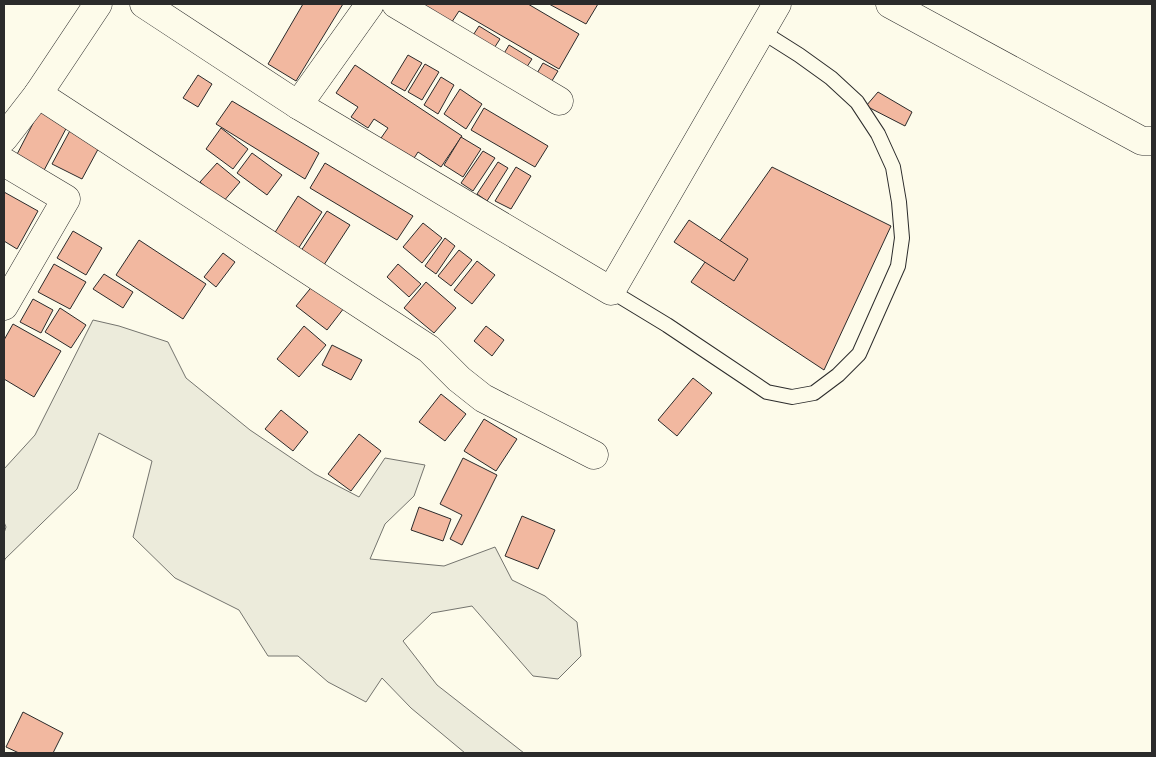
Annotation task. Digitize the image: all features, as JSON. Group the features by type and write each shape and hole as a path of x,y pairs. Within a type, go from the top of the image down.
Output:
{"street":[{"path":"4,138 38,94 98,4"},
{"path":"144,4 298,105 611,291 777,4"},
{"path":"298,105 370,4"},
{"path":"396,4 559,101"},
{"path":"890,4 1142,141 1152,140"},
{"path":"38,94 429,349 459,379 483,398 594,455"},
{"path":"4,162 66,200 4,306"}],"lane":[{"path":"611,291 667,325 767,392 792,397 814,393 838,375 859,354 898,266 902,238 899,202 893,167 878,134 857,102 831,78 800,55 760,32"}],"shaded area":[{"path":"93,320 119,326 168,342 186,378 250,430 315,474 359,497 385,458 425,465 414,496 385,524 370,559 444,566 495,547 512,580 545,596 577,622 581,656 558,679 533,676 472,606 432,613 403,641 437,685 524,753 465,753 411,708 382,678 366,702 328,682 298,656 268,656 239,610 175,578 133,537 152,461 99,433 77,489 5,559 4,563 4,533 6,527 4,522 4,469 35,435"}],"building":[{"path":"303,4 343,4 296,81 268,64"},
{"path":"406,4 528,4 579,34 559,69 459,11 448,28"},
{"path":"549,4 598,4 586,24"},
{"path":"479,26 500,39 489,56 468,43"},
{"path":"509,45 532,59 521,76 499,62"},
{"path":"408,55 422,63 405,91 391,83"},
{"path":"543,63 558,71 550,84 536,75"},
{"path":"425,64 439,72 422,100 408,92"},
{"path":"355,65 462,136 441,167 418,152 411,163 379,141 388,128 374,119 368,128 351,117 358,107 336,93"},
{"path":"198,75 212,84 198,107 183,98"},
{"path":"441,77 454,85 438,114 424,105"},
{"path":"460,89 482,104 466,129 444,114"},
{"path":"878,92 912,112 905,126 866,106"},
{"path":"232,101 319,153 305,179 216,124"},
{"path":"41,108 69,123 41,176 13,162"},
{"path":"484,108 548,146 535,167 471,130"},
{"path":"73,125 103,140 82,179 52,164"},
{"path":"221,128 248,149 233,169 206,149"},
{"path":"461,137 481,149 463,177 444,165"},
{"path":"483,151 495,158 473,191 461,183"},
{"path":"252,153 282,175 267,195 237,173"},
{"path":"498,162 508,168 487,201 477,194"},
{"path":"217,163 240,182 223,202 200,182"},
{"path":"325,163 413,216 397,240 310,188"},
{"path":"516,167 531,176 511,209 495,201"},
{"path":"772,167 891,226 824,370 691,282"},
{"path":"4,192 38,211 17,249 4,241"},
{"path":"298,196 322,212 298,249 274,234"},
{"path":"327,211 350,225 320,271 297,257"},
{"path":"689,220 748,259 734,281 674,242"},
{"path":"423,223 442,238 422,263 403,247"},
{"path":"73,231 102,248 86,275 57,258"},
{"path":"445,238 455,246 436,274 425,266"},
{"path":"139,240 206,284 183,319 116,275"},
{"path":"459,250 472,260 451,286 438,276"},
{"path":"223,253 235,262 216,287 204,277"},
{"path":"477,261 495,275 472,304 454,290"},
{"path":"54,264 86,282 70,309 38,292"},
{"path":"398,264 421,284 409,297 387,277"},
{"path":"104,274 133,292 123,308 93,289"},
{"path":"426,282 456,308 434,333 404,308"},
{"path":"314,284 344,308 327,330 296,306"},
{"path":"33,299 53,310 41,333 20,322"},
{"path":"60,308 86,325 71,348 45,332"},
{"path":"13,324 61,351 34,397 4,379 4,340"},
{"path":"304,326 326,345 299,377 277,359"},
{"path":"486,326 504,340 492,356 474,341"},
{"path":"332,345 362,360 351,380 322,365"},
{"path":"693,378 712,393 677,436 658,420"},
{"path":"441,394 466,414 445,441 419,422"},
{"path":"281,410 308,432 293,451 265,429"},
{"path":"484,419 517,439 496,471 464,451"},
{"path":"359,434 381,451 351,491 328,474"},
{"path":"463,458 497,475 462,545 450,539 462,515 440,504"},
{"path":"419,507 451,519 443,541 411,530"},
{"path":"522,516 555,530 538,569 505,556"},
{"path":"23,712 63,733 53,753 19,753 6,747"}]}
